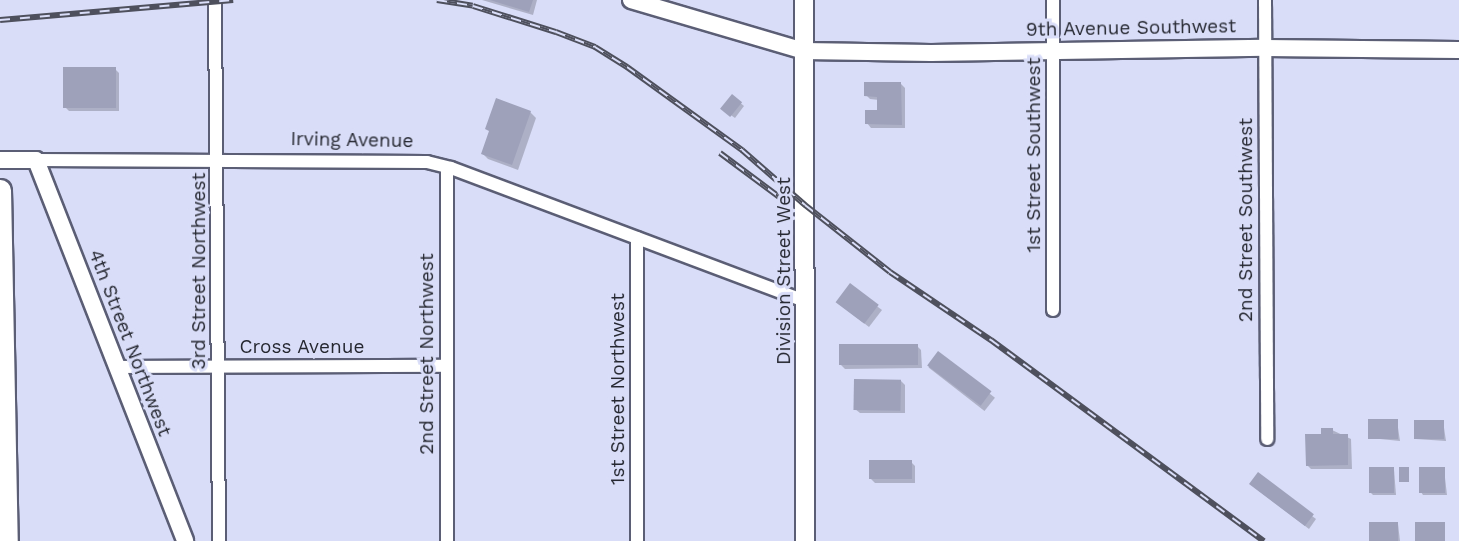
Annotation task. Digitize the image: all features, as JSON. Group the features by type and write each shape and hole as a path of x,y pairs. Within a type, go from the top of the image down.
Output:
{"main road":[{"name":"Division Street West","path":"804,0 805,541"},
{"path":"0,190 7,541"}],"street":[{"name":"3rd Street Northwest","path":"215,0 219,541"},
{"name":"9th Avenue Southwest","path":"631,0 804,51 931,53 1265,48 1459,50"},
{"name":"1st Street Southwest","path":"1053,0 1053,310"},
{"name":"2nd Street Southwest","path":"1265,0 1267,439"},
{"name":"Irving Avenue","path":"0,160 406,160 447,168 804,301"},
{"name":"4th Street Northwest","path":"36,160 185,541"},
{"name":"2nd Street Northwest","path":"447,168 447,541"},
{"name":"1st Street Northwest","path":"637,238 637,541"},
{"name":"Cross Avenue","path":"117,367 446,366"}],"building":[{"path":"490,0 533,0 529,12"},
{"path":"63,67 116,67 116,108 63,108"},
{"path":"864,82 901,82 902,125 865,124 865,110 877,110 877,97 864,96"},
{"path":"732,94 742,102 730,117 720,109"},
{"path":"496,98 531,111 512,165 481,154 489,131 485,129"},
{"path":"850,283 879,305 864,324 836,302"},
{"path":"839,344 918,344 918,365 839,365"},
{"path":"938,351 992,391 981,406 927,365"},
{"path":"854,379 901,380 900,411 853,410"},
{"path":"1368,419 1398,419 1398,439 1368,439"},
{"path":"1414,420 1444,420 1444,439 1414,439"},
{"path":"1321,428 1333,428 1333,434 1348,434 1348,465 1306,466 1305,434 1321,434"},
{"path":"869,460 912,460 912,479 869,479"},
{"path":"1369,467 1394,467 1394,493 1369,493"},
{"path":"1399,467 1409,467 1409,482 1399,482"},
{"path":"1419,467 1445,467 1445,493 1419,493"},
{"path":"1258,472 1314,514 1305,526 1249,484"},
{"path":"1369,522 1398,522 1398,541 1369,541"},
{"path":"1415,522 1445,522 1445,541 1415,541"}],"railway":[{"path":"0,20 233,0"},
{"path":"437,0 473,6 556,32 595,47 627,67 742,150 805,205 890,272 991,340 1264,541"},
{"path":"720,153 790,205"}]}
